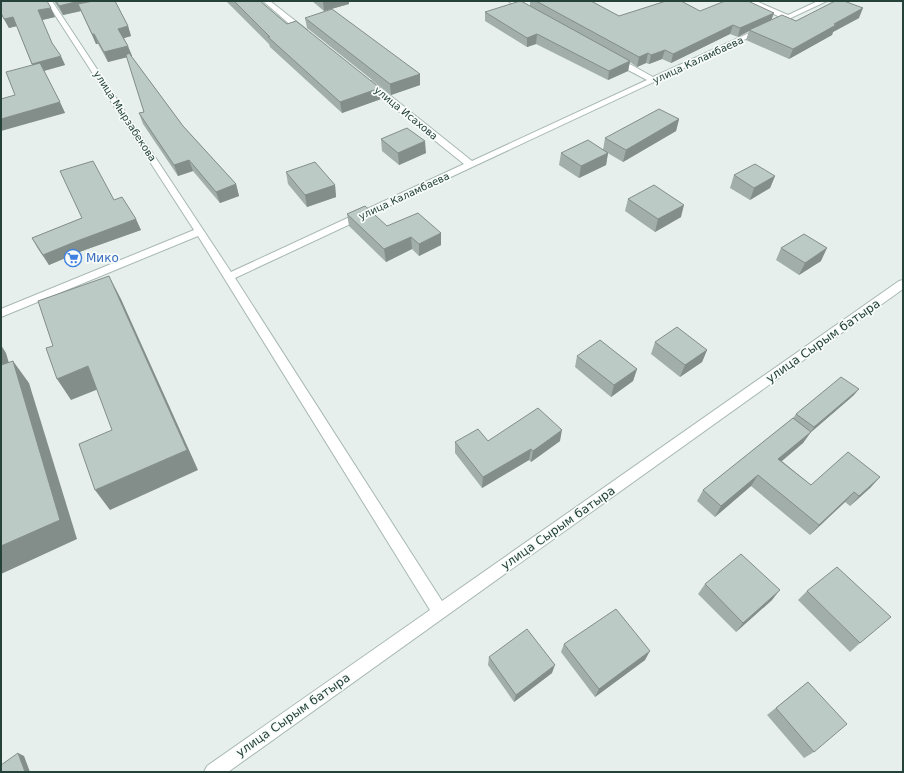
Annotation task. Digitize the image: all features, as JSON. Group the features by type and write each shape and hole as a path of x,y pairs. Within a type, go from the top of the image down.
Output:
{"street":[{"name":"улица Мырзабекова","path":"50,1 200,231"},
{"path":"266,1 309,36"},
{"path":"511,1 538,16"},
{"path":"750,1 788,18"},
{"name":"улица Каламбаева","path":"229,278 824,1"},
{"path":"606,54 653,80"},
{"name":"улица Исахова","path":"359,76 471,165"},
{"path":"1,313 200,231 440,612"},
{"name":"улица Сырым батыра","path":"213,772 903,284"}],"building":[{"path":"1,1 47,1 51,8 38,10 52,43 61,56 32,64 13,17 4,19 1,13"},
{"path":"56,1 79,1 59,6"},
{"path":"93,1 115,1 128,26 118,29 128,46 104,52 94,34 92,34 78,4"},
{"path":"234,1 260,1 287,24 296,21 380,88 340,102 268,37 270,37"},
{"path":"521,1 630,61 609,71 537,34 527,38 485,12"},
{"path":"536,1 591,1 619,16 666,1 681,1 700,11 725,1 748,1 774,13 740,28 733,25 673,54 665,50 651,55 648,53 639,57"},
{"path":"835,1 844,1 863,8 793,49 749,30 782,15 796,21"},
{"path":"332,9 420,74 390,84 305,18"},
{"path":"129,53 183,126 236,184 216,192 189,160 174,165 139,113 144,112 126,55"},
{"path":"40,63 60,102 1,119 1,99 15,95 6,72"},
{"path":"659,109 679,119 626,150 605,138"},
{"path":"407,128 425,141 398,153 381,139"},
{"path":"588,140 608,153 581,166 561,153"},
{"path":"93,161 114,200 122,197 136,219 43,255 32,238 82,218 60,171"},
{"path":"315,162 335,185 305,195 286,172"},
{"path":"755,164 775,176 754,188 734,175"},
{"path":"654,185 684,205 658,219 628,199"},
{"path":"365,206 387,226 418,213 441,233 419,244 411,237 384,249 347,214"},
{"path":"804,234 827,248 805,263 781,248"},
{"path":"109,276 187,450 95,490 79,444 112,430 88,366 57,379 46,348 53,346 38,301"},
{"path":"677,327 707,350 685,365 655,342"},
{"path":"600,340 637,369 614,385 577,356"},
{"path":"13,361 60,520 1,546 1,365"},
{"path":"841,377 859,389 814,427 796,414"},
{"path":"538,408 562,430 533,451 531,449 483,477 455,442 478,429 488,441"},
{"path":"793,418 811,432 778,459 811,485 848,452 880,477 859,496 854,492 819,525 758,475 721,506 703,490"},
{"path":"741,554 780,590 743,623 705,584"},
{"path":"837,567 891,617 860,643 807,591"},
{"path":"616,609 650,651 599,689 564,644"},
{"path":"527,629 555,665 516,695 489,657"},
{"path":"808,682 847,724 814,752 776,708"},
{"path":"18,753 25,772 1,772 1,765"}],"place":[{"name":"Мико","path":"73,258"}]}
